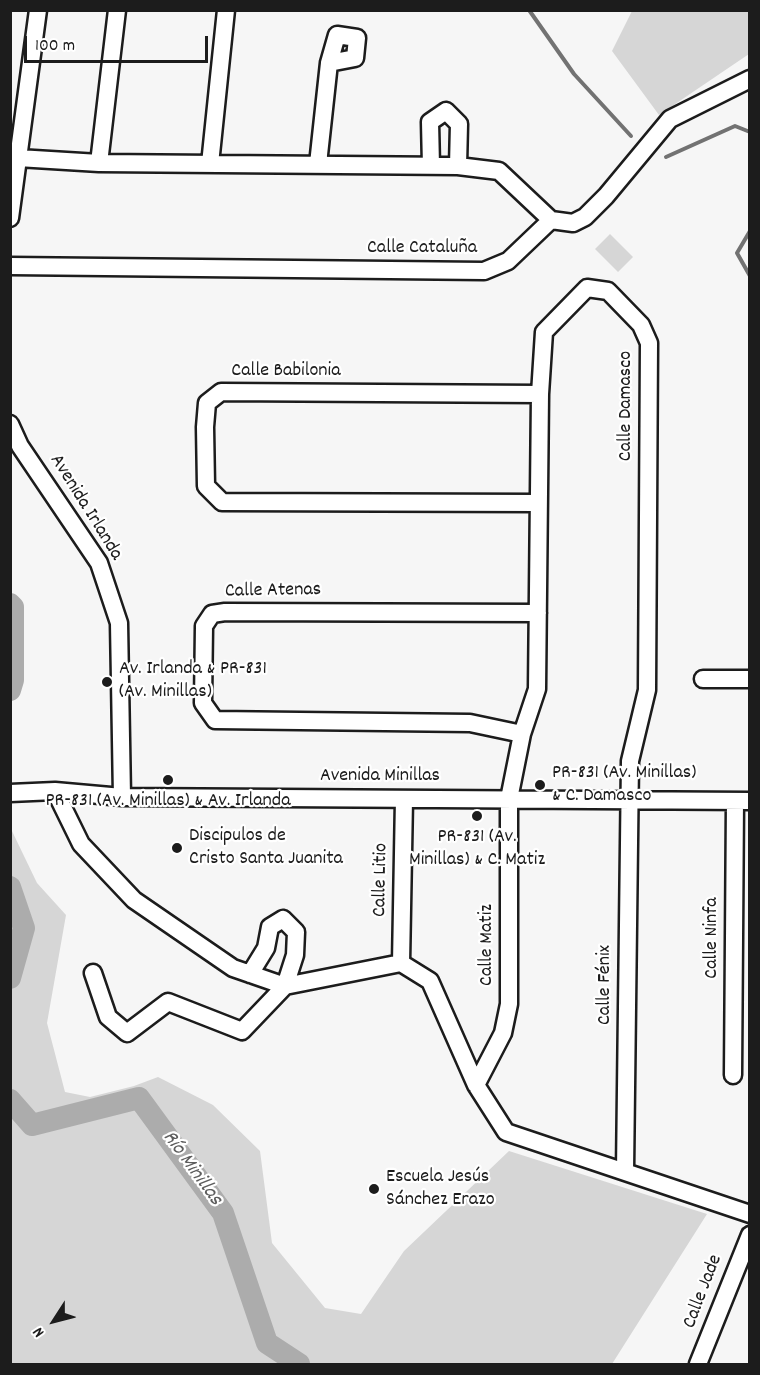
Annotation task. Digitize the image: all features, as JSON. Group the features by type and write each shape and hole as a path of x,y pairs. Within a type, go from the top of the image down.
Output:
{"street":[{"path":"10,218 38,10"},
{"path":"99,163 117,10"},
{"path":"210,164 226,10"},
{"path":"318,164 329,63"},
{"path":"18,158 99,163 458,166 500,171 551,220 573,223 585,217 606,196 670,120 750,79"},
{"path":"431,166 430,122 446,111 459,124 458,166"},
{"name":"Calle Cataluña","path":"10,266 484,271 508,261 551,220"},
{"name":"Calle Damasco","path":"509,799 522,734 537,689 540,394 544,332 586,288 608,291 641,325 649,343 647,690 630,761 628,800"},
{"name":"Calle Babilonia","path":"538,503 222,502 206,486 205,428 207,403 221,392 540,394"},
{"name":"Avenida Irlanda","path":"10,424 20,446 99,562 119,623 122,797"},
{"name":"Calle Atenas","path":"522,734 470,723 215,720 202,703 204,626 212,614 225,612 538,614"},
{"path":"703,679 750,679"},
{"path":"55,791 81,844 134,900 233,968 285,986 401,963 430,981 476,1085 506,1132 750,1214"},
{"name":"Avenida Minillas","path":"16,792 55,791 122,797 742,801"},
{"name":"Calle Litio","path":"401,963 404,799"},
{"name":"Calle Matiz","path":"476,1085 502,1033 509,1004 509,799"},
{"name":"Calle Fénix","path":"625,1171 628,800"},
{"name":"Calle Ninfa","path":"734,1075 742,801"},
{"path":"93,973 108,1017 127,1033 168,1002 242,1031 285,986 295,955 296,932 283,919 270,927 266,948 250,974"},
{"name":"Calle Jade","path":"698,1365 750,1235"}],"shaded area":[{"path":"632,11 749,11 749,54 659,115 612,51"},
{"path":"610,234 633,257 618,272 595,249"},
{"path":"11,829 37,883 66,915 47,1023 65,1092 90,1097 134,1086 158,1077 213,1105 260,1151 272,1243 325,1308 361,1314 404,1251 509,1151 707,1214 612,1364 11,1364"}],"waterway":[{"path":"529,10 574,74 631,136"},
{"path":"666,157 735,126 750,132"},
{"path":"750,231 737,253 750,276"},
{"name":"Río Minillas","path":"10,604 13,607 13,680 10,690"},
{"name":"Río Minillas","path":"10,887 24,928 10,978"},
{"name":"Río Minillas","path":"10,1100 32,1125 139,1098 223,1213 267,1343 299,1364"}],"place":[{"name":"Av. Irlanda & PR-831 (Av. Minillas)","path":"107,682"},
{"name":"PR-831 (Av. Minillas) & Av. Irlanda","path":"168,780"},
{"name":"PR-831 (Av. Minillas) & C. Damasco","path":"540,785"},
{"name":"PR-831 (Av. Minillas) & C. Matiz","path":"477,816"},
{"name":"Discipulos de Cristo Santa Juanita","path":"177,848"},
{"name":"Escuela Jesús Sánchez Erazo","path":"374,1189"}]}
